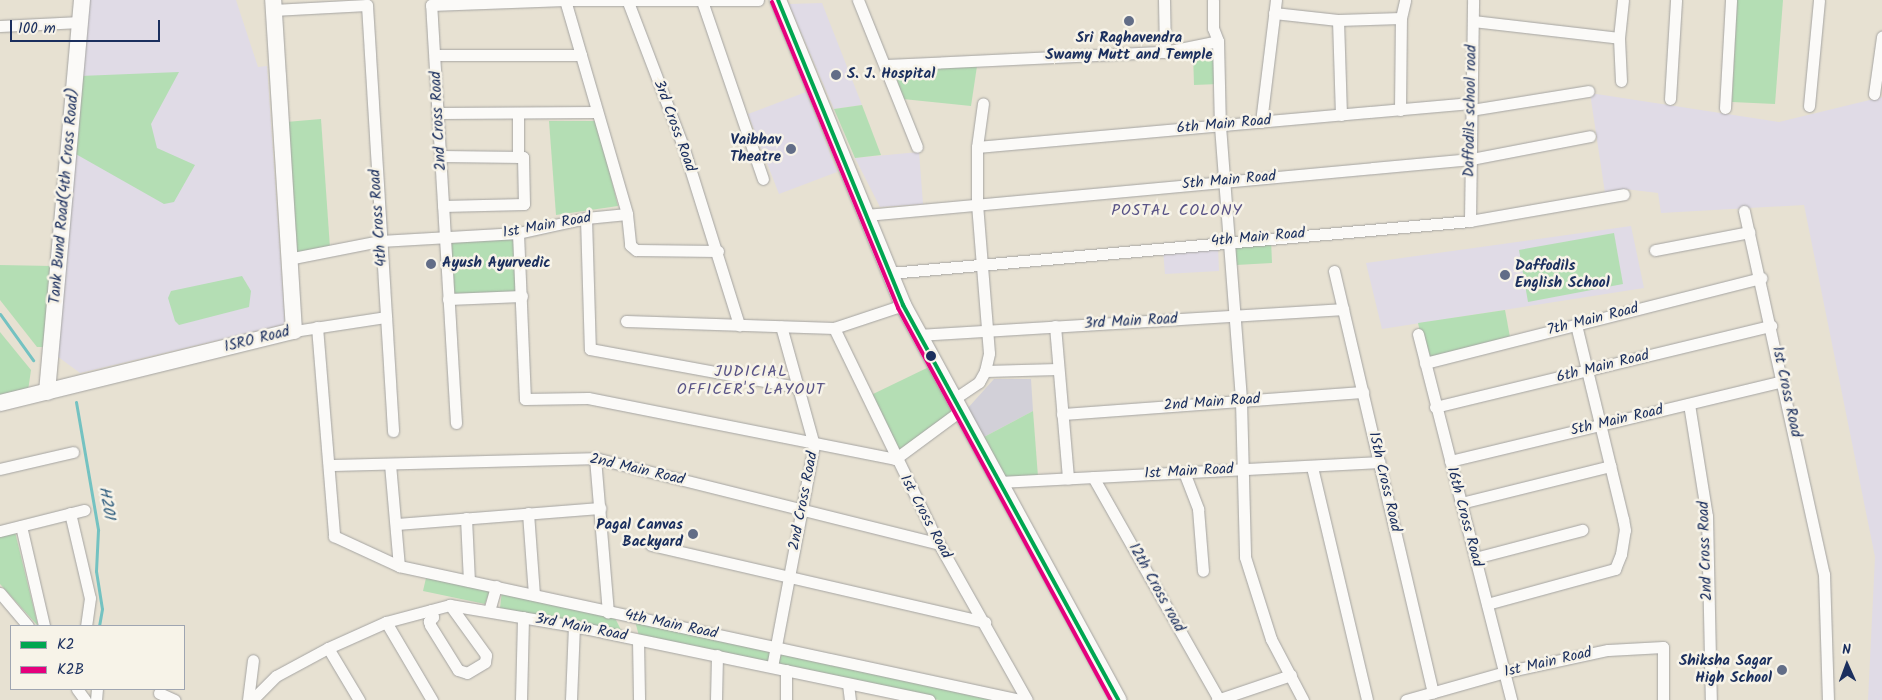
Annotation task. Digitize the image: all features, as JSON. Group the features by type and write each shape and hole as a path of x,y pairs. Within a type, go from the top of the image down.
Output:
{"street":[{"name":"Tank Bund Road(4th Cross Road)","path":"47,392 82,0"},
{"path":"739,325 718,251 636,250 630,245 627,214 565,0 702,2 758,0"},
{"name":"2nd Cross Road","path":"444,238 439,113 431,5 565,0"},
{"path":"778,0 903,305 1118,700"},
{"path":"858,0 886,65 917,147"},
{"path":"1164,0 1165,52"},
{"path":"1213,0 1213,28 1218,41 1220,126 1241,401 1246,557 1271,639 1303,700"},
{"path":"1261,122 1276,0"},
{"path":"1400,110 1402,18 1405,0"},
{"name":"Daffodils school road","path":"1470,222 1473,0"},
{"path":"1621,81 1619,38 1623,0"},
{"path":"1670,99 1676,0"},
{"path":"1725,108 1731,0"},
{"path":"1809,106 1819,0"},
{"name":"3rd Cross Road","path":"628,2 683,146 718,251"},
{"path":"702,2 763,179"},
{"path":"273,5 294,331"},
{"name":"4th Cross Road","path":"273,5 367,5 393,431"},
{"path":"1274,13 1338,20 1402,18"},
{"path":"1338,20 1341,115"},
{"path":"1473,20 1619,38"},
{"path":"0,26 80,22"},
{"path":"1874,94 1882,37"},
{"path":"886,65 1165,52 1218,41"},
{"path":"435,56 581,55"},
{"name":"6th Main Road","path":"977,147 1400,110 1471,107 1588,91"},
{"path":"518,233 525,399 588,398 814,445 895,459 957,405 979,382 985,371 989,353 977,205 977,147 983,103"},
{"path":"518,112 518,156"},
{"path":"439,113 597,112"},
{"name":"5th Main Road","path":"866,215 1471,159 1590,136"},
{"path":"441,156 523,157 524,204 443,206"},
{"name":"4th Main Road","path":"890,272 1229,240 1470,222 1624,194"},
{"name":"1st Cross Road","path":"1744,211 1784,381 1824,574 1828,700"},
{"name":"1st Main Road","path":"288,259 380,241 518,233 586,218 627,214"},
{"path":"586,218 590,349 798,387"},
{"path":"1655,250 1749,232"},
{"path":"444,238 456,423"},
{"name":"15th Cross Road","path":"1334,270 1433,693"},
{"name":"7th Main Road","path":"1425,363 1761,278"},
{"path":"448,299 522,296"},
{"path":"626,321 834,328 903,305"},
{"name":"3rd Main Road","path":"919,334 1343,309"},
{"name":"ISRO Road","path":"0,403 294,331 386,317"},
{"path":"1487,604 1615,569 1621,554 1625,530 1623,519 1576,325"},
{"name":"2nd Cross Road","path":"772,667 814,445 781,326"},
{"path":"1055,326 1068,478"},
{"name":"6th Main Road","path":"1436,407 1771,326"},
{"path":"317,327 329,466"},
{"name":"1st Cross Road","path":"834,328 895,459 939,544 985,622 1027,700"},
{"name":"16th Cross Road","path":"1418,334 1511,700"},
{"path":"985,371 1058,369"},
{"name":"5th Main Road","path":"1450,462 1784,381"},
{"name":"2nd Main Road","path":"1062,414 1363,392"},
{"name":"2nd Cross Road","path":"1689,404 1707,516 1711,700"},
{"path":"0,469 73,452"},
{"path":"595,458 608,612"},
{"name":"2nd Main Road","path":"329,466 595,458 802,512 939,544"},
{"name":"1st Main Road","path":"1000,482 1379,462"},
{"path":"390,464 399,566"},
{"name":"4th Main Road","path":"329,466 334,536 399,566 1020,700"},
{"path":"1461,503 1611,466"},
{"path":"1312,467 1367,700"},
{"path":"1184,472 1198,509 1203,571"},
{"name":"12th Cross road","path":"1093,477 1218,700"},
{"path":"396,524 600,508"},
{"path":"0,531 84,510"},
{"path":"70,513 90,598 86,625"},
{"path":"528,513 534,595"},
{"path":"466,518 469,581"},
{"path":"21,526 44,625"},
{"path":"1475,558 1582,530"},
{"path":"651,545 985,622"},
{"path":"489,611 496,586"},
{"path":"0,593 27,625"},
{"path":"432,614 429,621 430,625 458,670 467,673 485,662 486,656 452,609"},
{"name":"3rd Main Road","path":"250,700 276,676 328,648 386,622 452,609 489,611 574,626 927,700"},
{"path":"521,700 523,617"},
{"path":"386,622 432,700"},
{"path":"571,700 574,626"},
{"path":"638,640 639,700"},
{"name":"1st Main Road","path":"1406,700 1505,672 1608,650 1663,647 1663,700"},
{"path":"328,648 359,700"},
{"path":"716,700 717,655"},
{"path":"250,700 253,660"},
{"path":"786,670 786,700"},
{"path":"1218,700 1291,675"},
{"path":"848,684 850,700"},
{"path":"159,694 175,700"}],"shaded area":[{"path":"86,0 236,0 258,67 267,66 285,324 80,373 57,356"},
{"path":"822,3 862,105 834,109 789,4"},
{"path":"806,92 837,172 779,194 748,114"},
{"path":"1590,93 1779,122 1882,97 1882,700 1868,700 1875,557 1804,205 1661,213 1658,193 1625,189 1605,193"},
{"path":"919,152 923,204 880,207 855,158"},
{"name":"Daffodils English School","path":"1631,226 1644,288 1382,329 1366,263"},
{"path":"1218,246 1219,271 1165,274 1163,250"},
{"path":"994,379 1031,379 1033,411 984,437 967,409"}],"green space":[{"path":"1737,0 1783,0 1775,104 1732,102"},
{"path":"1193,53 1217,53 1218,84 1194,85"},
{"path":"977,66 971,106 903,99 894,70"},
{"path":"179,72 151,124 157,148 195,165 174,202 164,204 74,153 80,76"},
{"path":"862,105 881,155 855,158 834,109"},
{"path":"321,119 330,248 294,254 286,122"},
{"path":"549,121 597,121 618,206 556,215"},
{"path":"1614,233 1623,284 1528,302 1519,250"},
{"path":"516,237 519,294 450,297 448,240"},
{"path":"1271,240 1272,263 1236,265 1235,242"},
{"path":"0,265 52,266 45,347 37,347 0,300"},
{"path":"242,276 251,291 249,307 179,325 175,321 168,298 171,291"},
{"path":"1505,310 1510,337 1426,359 1418,323"},
{"path":"0,332 31,370 28,391 0,397"},
{"path":"931,366 952,412 895,453 871,395"},
{"path":"1033,411 1038,477 1005,478 984,437"},
{"path":"15,532 38,625 0,584 0,536"},
{"path":"426,578 490,590 485,604 423,591"},
{"path":"502,591 614,616 622,632 500,608"},
{"path":"635,621 1002,700 939,700 639,636"}],"waterway":[{"name":"H201","path":"0,314 33,360"},
{"name":"H201","path":"76,402 98,530 96,571 102,609 99,625"}],"transit line":[{"name":"K2","path":"778,0 903,305 1118,700"},
{"name":"K2B","path":"772,2 898,308 1111,700"}],"place":[{"name":"Sri Raghavendra Swamy Mutt and Temple","path":"1129,21"},
{"name":"S. J. Hospital","path":"836,75"},
{"name":"Vaibhav Theatre","path":"791,149"},
{"name":"Ayush Ayurvedic","path":"431,264"},
{"name":"Daffodils English School","path":"1505,275"},
{"name":"Pagal Canvas Backyard","path":"693,534"},
{"name":"Shiksha Sagar High School","path":"1782,670"}],"district":[{"name":"POSTAL COLONY","path":"1177,211"},
{"name":"JUDICIAL OFFICER'S LAYOUT","path":"751,381"}]}
